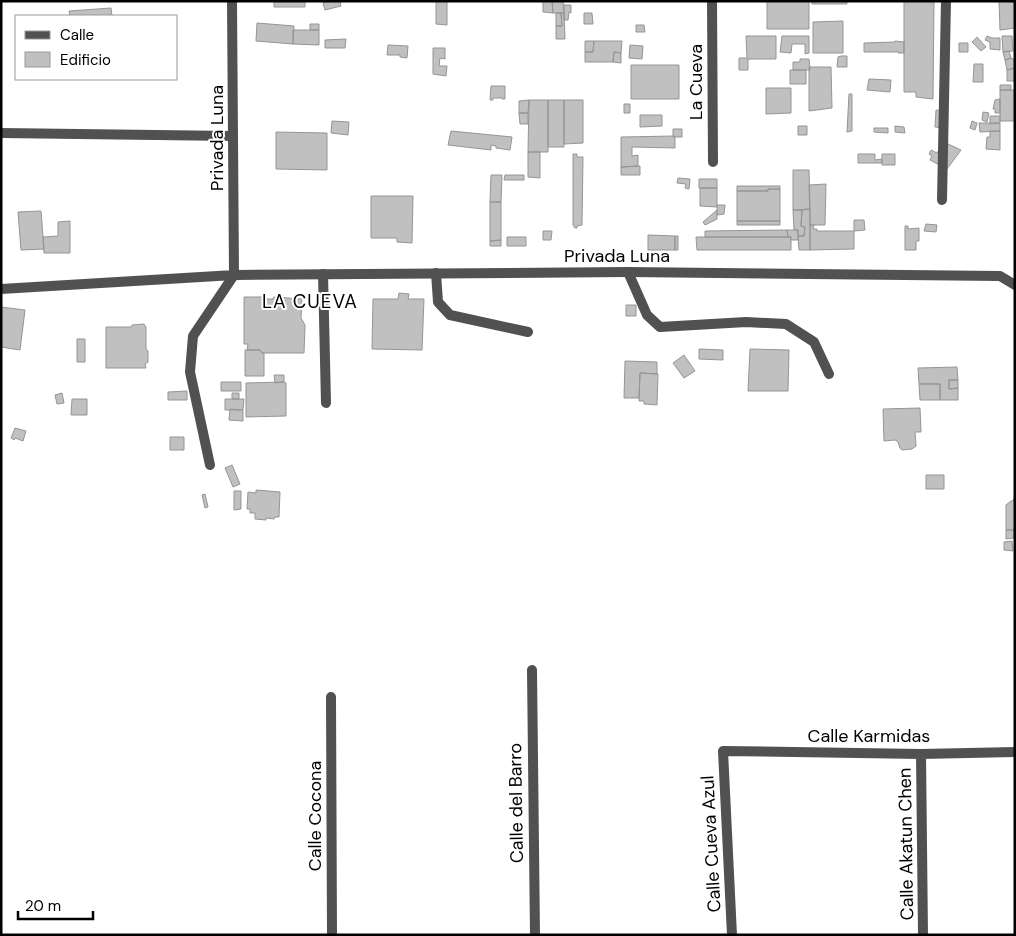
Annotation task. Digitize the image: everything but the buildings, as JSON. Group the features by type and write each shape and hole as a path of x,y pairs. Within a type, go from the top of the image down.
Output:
{"street":[{"name":"Privada Luna","path":"232,1 234,275"},
{"name":"La Cueva","path":"712,1 713,162"},
{"path":"942,200 946,1"},
{"path":"1,133 233,136"},
{"name":"Privada Luna","path":"1,289 234,275 628,272 1000,276 1015,285"},
{"path":"628,272 647,315 660,327 746,322 786,324 814,342 829,374"},
{"path":"436,273 438,302 450,314 528,332"},
{"path":"323,274 326,402"},
{"path":"210,465 190,372 193,336 234,275"},
{"name":"Calle del Barro","path":"532,670 534,935"},
{"name":"Calle Cocona","path":"331,697 332,935"},
{"name":"Calle Karmidas","path":"724,751 921,754 1015,752"},
{"name":"Calle Cueva Azul","path":"724,751 732,935"},
{"name":"Calle Akatun Chen","path":"921,754 923,935"}],"district":[{"name":"LA CUEVA","path":"310,301"}]}
